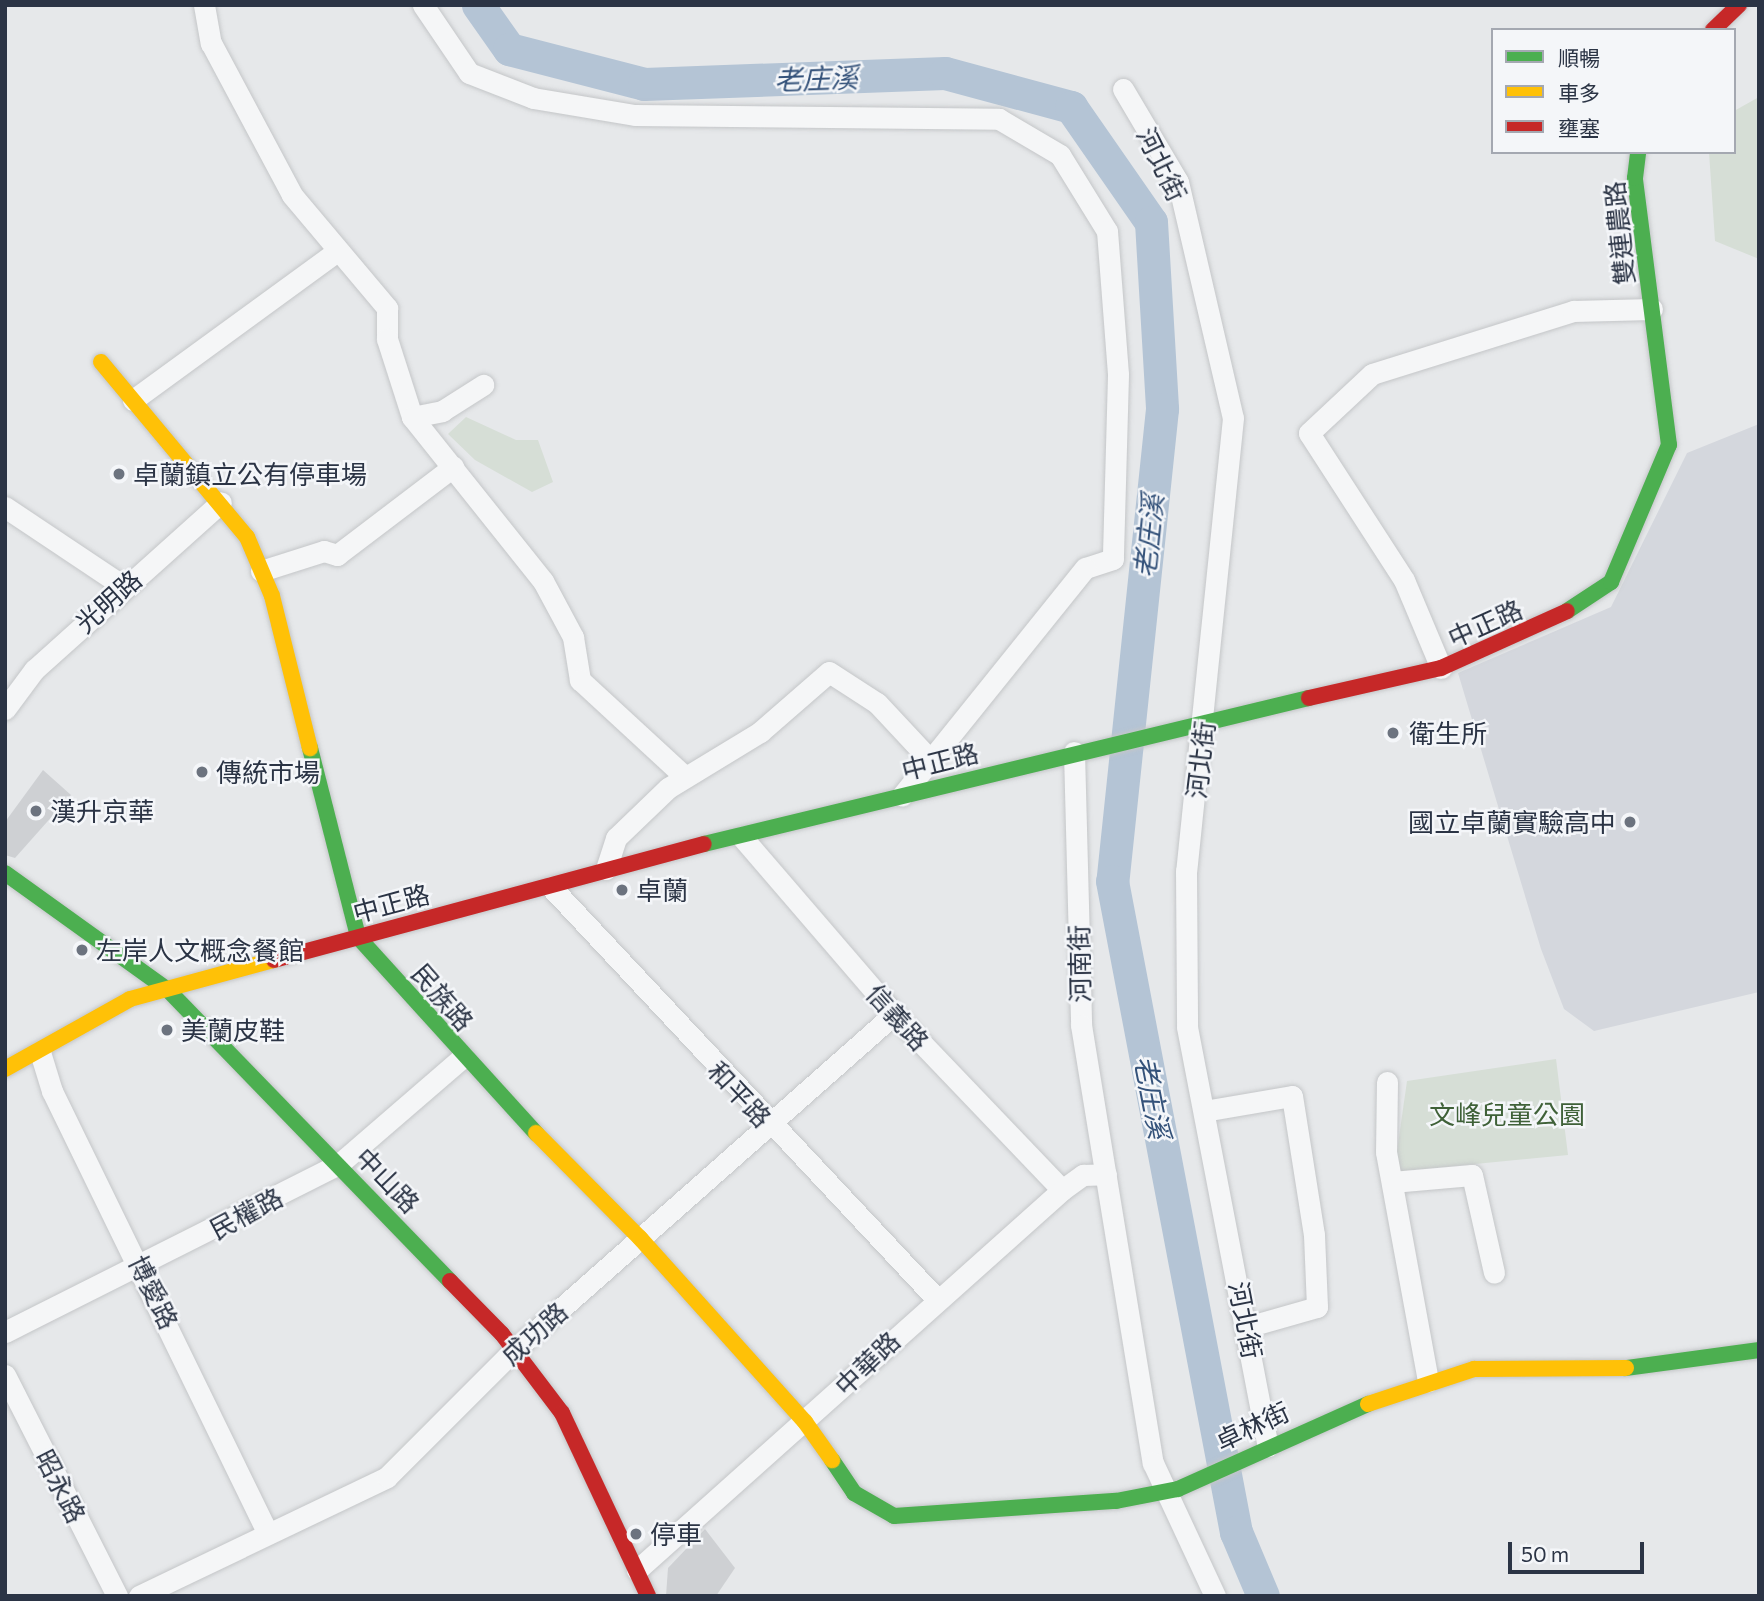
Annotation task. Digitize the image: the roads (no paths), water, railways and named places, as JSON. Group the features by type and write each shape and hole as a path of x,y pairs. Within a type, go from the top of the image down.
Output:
{"street":[{"path":"422,5 469,73 533,98 635,115 999,119 1060,155 1107,231 1118,375 1113,559 1085,568 902,796"},
{"path":"1715,28 1739,5"},
{"path":"206,7 211,43 292,195 336,252 387,308 387,339 412,416 544,581 573,638 580,680 683,775"},
{"name":"河北街","path":"1123,89 1178,182 1233,418 1205,723 1186,872 1187,1027 1268,1446"},
{"name":"雙連農路","path":"1637,154 1635,178 1652,309"},
{"path":"133,400 336,252"},
{"path":"1441,668 1404,580 1308,433 1372,374 1573,311 1652,309"},
{"name":"中正路","path":"5,1069 40,1052 130,999 551,887 606,869 1083,750 1441,668 1575,608 1611,582 1669,446 1652,309"},
{"name":"民族路","path":"101,362 221,502 261,571 358,937 463,1057 640,1238 805,1422"},
{"path":"412,416 442,411 483,385"},
{"path":"261,571 324,551 337,555 453,467"},
{"name":"光明路","path":"5,709 34,670 123,586 221,502"},
{"path":"5,508 123,586"},
{"path":"606,869 616,838 683,775 760,732 829,672 877,703 930,761"},
{"name":"河南街","path":"1083,750 1081,1025 1153,1463 1215,1596"},
{"name":"信義路","path":"742,837 894,1014 1062,1190"},
{"name":"中山路","path":"5,873 168,989 339,1164 514,1350 562,1413 648,1596"},
{"name":"和平路","path":"551,887 768,1125 935,1297"},
{"name":"成功路","path":"139,1596 387,1477 514,1350 894,1014"},
{"name":"博愛路","path":"40,1052 52,1091 142,1268 268,1533"},
{"name":"民權路","path":"5,1332 142,1268 339,1164 463,1057"},
{"path":"1387,1082 1392,1182 1428,1381"},
{"path":"1204,1111 1292,1096 1314,1235 1317,1307 1247,1327"},
{"name":"中華路","path":"637,1570 805,1422 935,1297 1062,1190 1083,1175 1106,1174"},
{"path":"1392,1182 1472,1175 1494,1273"},
{"name":"卓林街","path":"805,1422 854,1493 894,1516 985,1505 1046,1510 1165,1491 1428,1381 1474,1369 1598,1372 1759,1350"},
{"name":"昭永路","path":"5,1376 117,1596"}],"waterway":[{"name":"老庄溪","path":"478,5 509,49 644,84 945,73 1071,107 1151,222 1162,409 1112,881 1236,1532 1263,1596"}],"place":[{"name":"卓蘭鎮立公有停車場","path":"119,474"},
{"name":"衛生所","path":"1393,733"},
{"name":"傳統市場","path":"202,772"},
{"name":"漢升京華","path":"36,811"},
{"name":"國立卓蘭實驗高中","path":"1630,822"},
{"name":"卓蘭","path":"622,890"},
{"name":"左岸人文概念餐館","path":"82,950"},
{"name":"美蘭皮鞋","path":"167,1030"},
{"name":"停車","path":"636,1534"}],"park label":[{"name":"文峰兒童公園","path":"1507,1114"}]}
